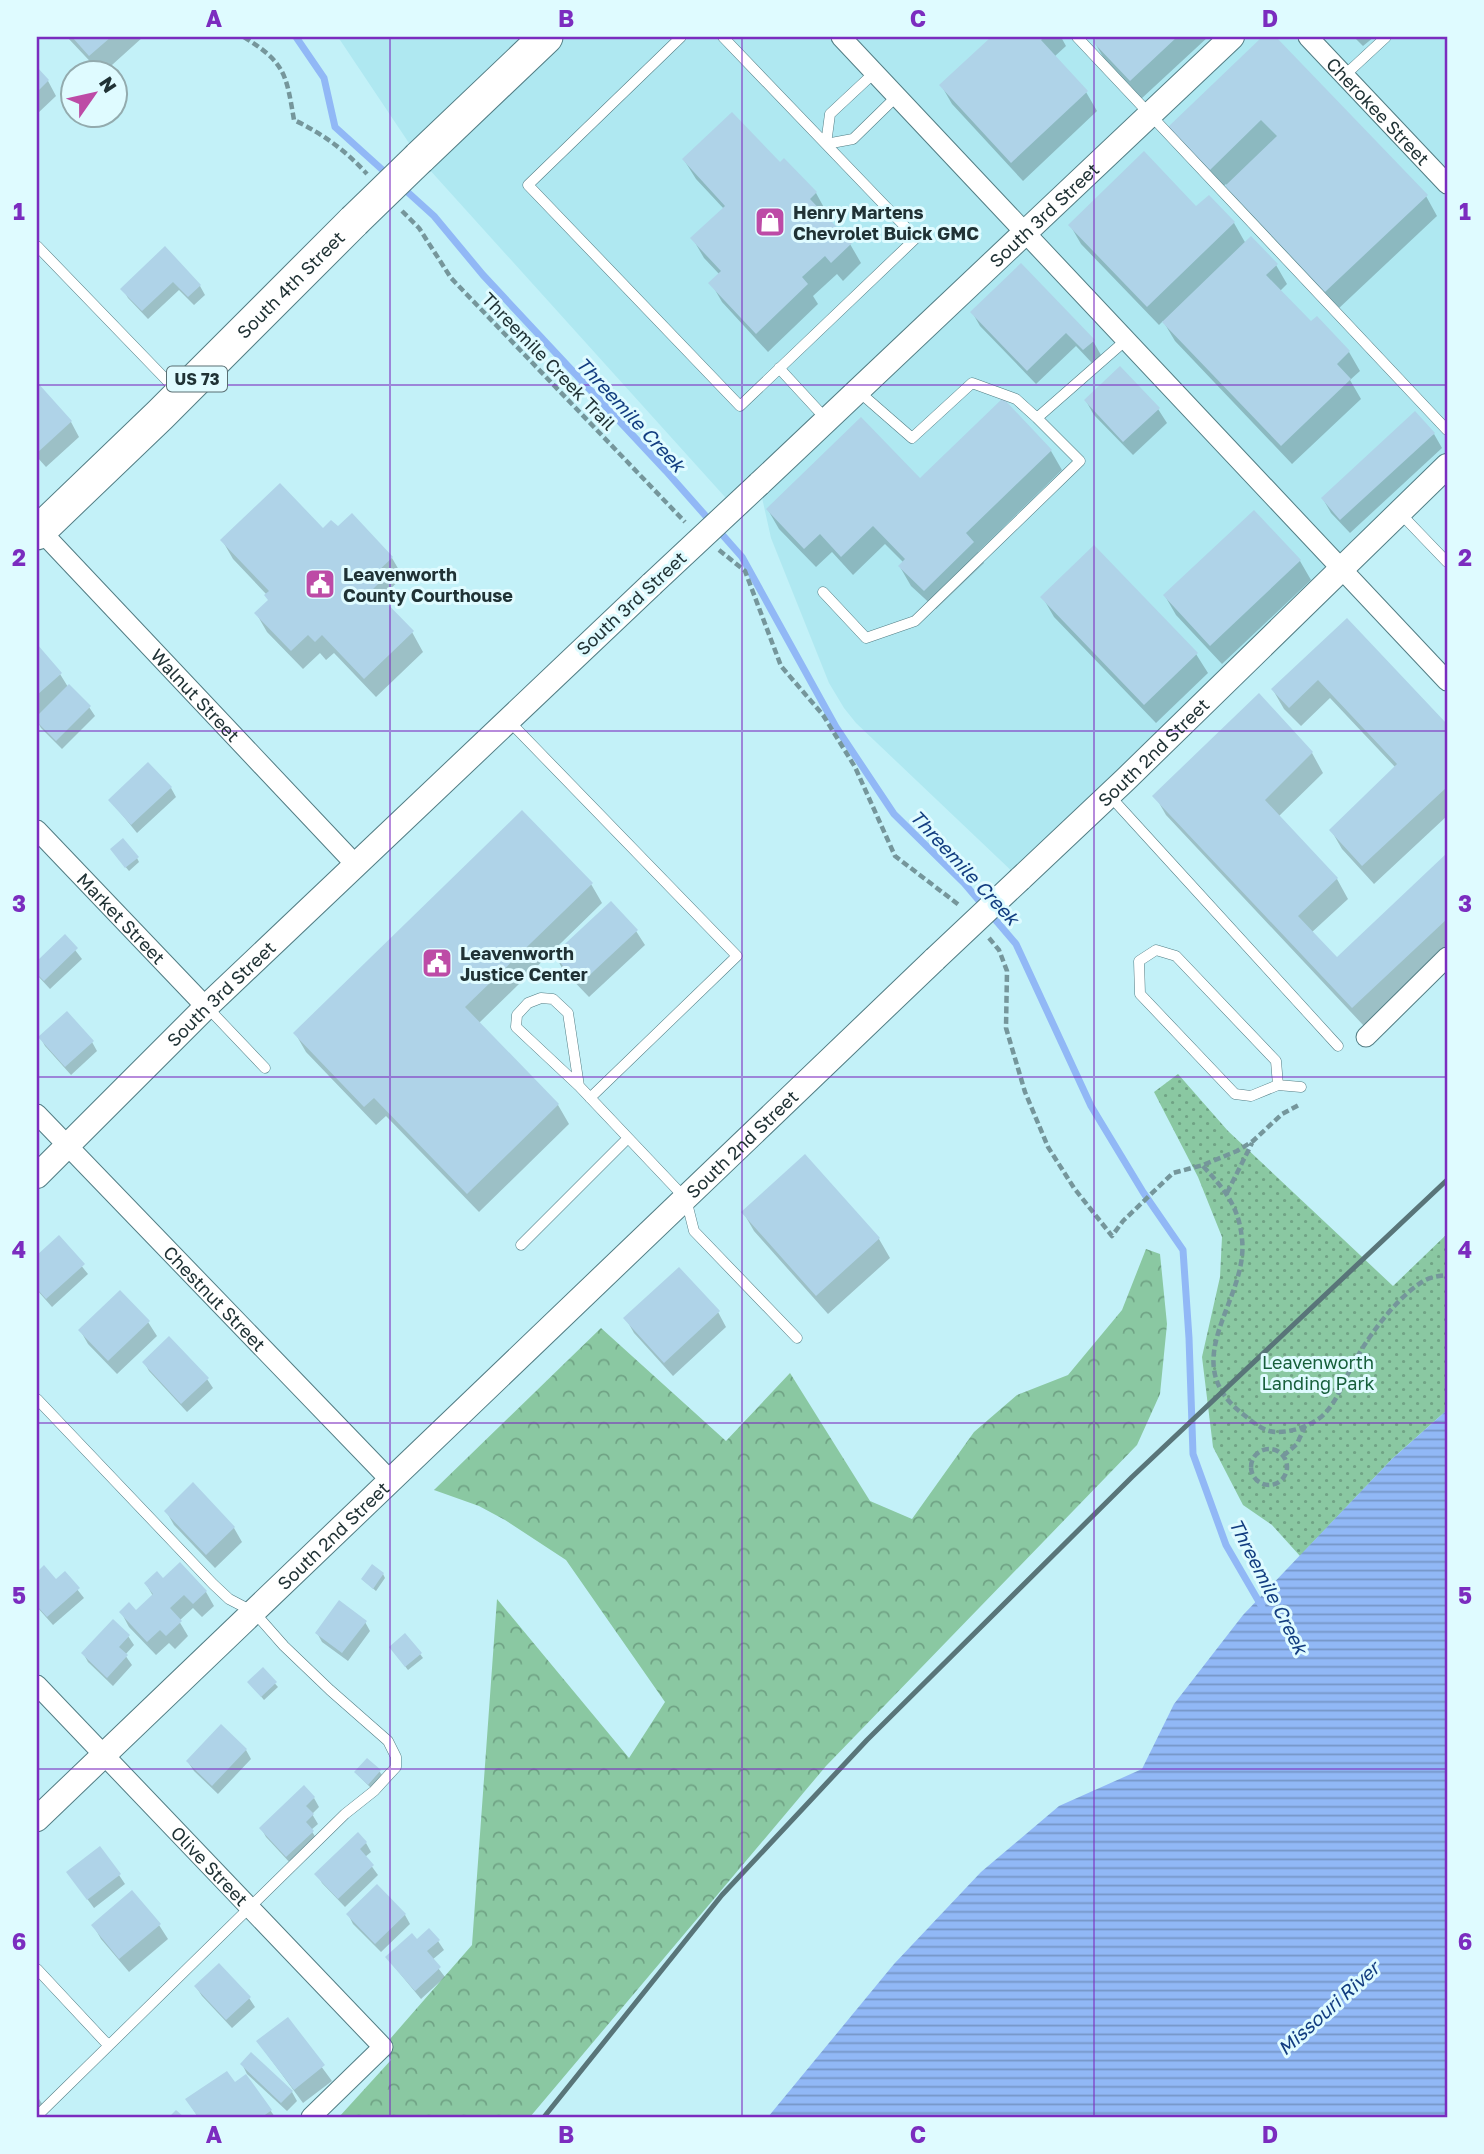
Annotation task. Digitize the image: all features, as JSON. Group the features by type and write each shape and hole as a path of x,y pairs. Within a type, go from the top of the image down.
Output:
{"highway":[{"name":"South 4th Street","path":"38,530 546,37"}],"street":[{"path":"841,37 1447,681"},
{"name":"South 3rd Street","path":"37,1177 206,1007 355,864 1232,37"},
{"name":"Cherokee Street","path":"1308,37 1447,184"},
{"name":"South 2nd Street","path":"37,1819 1109,795 1447,466"},
{"name":"Walnut Street","path":"38,530 355,864"},
{"name":"Market Street","path":"37,830 206,1007"},
{"path":"1366,1037 1447,957"},
{"name":"Chestnut Street","path":"37,1114 391,1481"},
{"name":"Olive Street","path":"37,1685 383,2047 311,2117"}],"lane":[{"path":"681,37 528,185 740,405 916,238 723,37"},
{"path":"1077,37 1447,430"},
{"path":"1345,75 1387,37"},
{"path":"826,144 830,114 874,72"},
{"path":"826,144 853,139 896,97"},
{"path":"37,246 181,394"},
{"path":"1037,418 1126,340"},
{"path":"779,368 826,419"},
{"path":"823,592 866,638 915,621 1080,461 1016,399 972,383 912,438 857,390"},
{"path":"1399,512 1447,562"},
{"path":"508,719 737,956 590,1098"},
{"path":"1109,795 1338,1046"},
{"path":"1278,1085 1276,1061 1176,956 1156,950 1139,961 1140,993 1236,1094 1251,1096 1278,1085 1301,1087"},
{"path":"579,1086 568,1013 554,999 541,998 528,1003 517,1015 516,1027 579,1086 685,1199 694,1231 797,1338"},
{"path":"206,1007 265,1068"},
{"path":"521,1245 628,1138"},
{"path":"37,1399 213,1584 229,1599 254,1612 312,1672 388,1741 396,1757 396,1768 374,1791 345,1814 37,2116"},
{"path":"37,1969 108,2045"}],"path":[{"path":"244,37 270,54 284,71 294,120 323,134 374,181"},
{"name":"Threemile Creek Trail","path":"401,209 419,228 451,278 674,513 695,529"},
{"path":"715,546 745,571 781,666 823,715 855,768 895,856 965,911"},
{"path":"982,931 999,950 1007,971 1006,1028 1025,1092 1048,1147 1074,1188 1112,1236 1123,1221 1173,1173 1203,1165 1237,1151 1253,1141 1282,1114 1299,1105"},
{"path":"1227,1192 1253,1141"},
{"path":"1203,1165 1227,1192 1238,1216 1243,1241 1239,1275 1224,1310 1215,1344 1214,1381 1230,1404 1259,1426 1272,1432 1294,1431 1320,1417 1337,1398 1352,1365 1373,1332 1406,1295 1424,1280 1447,1275"},
{"path":"1283,1456 1297,1444 1306,1424"},
{"path":"1276,1450 1283,1456 1287,1465 1286,1475 1279,1482 1271,1486 1261,1484 1254,1478 1250,1469 1258,1452 1276,1450"}],"shaded area":[{"path":"338,37 1447,37 1447,466 1020,879 856,723 844,708 829,683 771,538 759,484 734,507 419,158"}],"green space":[{"name":"Leavenworth Landing Park","path":"1178,1074 1228,1131 1393,1286 1447,1234 1447,1410 1392,1459 1300,1556 1272,1525 1243,1505 1213,1447 1202,1357 1220,1277 1222,1237 1198,1177 1154,1092"},
{"path":"1146,1249 1160,1254 1167,1324 1160,1394 1137,1445 826,1766 530,2117 339,2117 391,2060 383,2047 472,1945 497,1599 629,1758 665,1702 566,1560 479,1506 434,1490 601,1328 726,1441 790,1373 870,1501 912,1519 974,1432 1017,1395 1068,1375 1122,1310"}],"water":[{"name":"Missouri River","path":"1447,1410 1447,2117 768,2117 894,1964 981,1872 1059,1806 1142,1769 1174,1704 1243,1615 1392,1459"}],"building":[{"path":"72,37 111,37 89,56"},
{"path":"991,37 1044,37 1041,40 1088,91 1011,163 939,85"},
{"path":"1098,37 1177,37 1130,81 1093,42"},
{"path":"1262,37 1276,37 1428,195 1325,292 1225,186 1277,136 1261,120 1210,170 1168,127"},
{"path":"37,67 49,80 37,92"},
{"name":"Henry Martens Chevrolet Buick GMC","path":"732,112 780,162 784,158 817,192 810,199 852,243 831,263 825,256 802,277 808,284 756,334 708,283 721,271 690,238 725,206 682,159"},
{"path":"1144,151 1196,206 1209,195 1235,222 1147,307 1068,225"},
{"path":"1251,236 1278,264 1266,275 1311,321 1317,316 1350,351 1337,364 1351,379 1281,446 1162,322"},
{"path":"165,246 201,285 188,297 173,282 142,311 120,289"},
{"path":"1021,263 1095,340 1083,350 1066,333 1027,371 970,312"},
{"path":"1120,366 1160,408 1123,442 1084,400"},
{"path":"37,382 72,421 37,453"},
{"path":"1003,398 1052,450 966,533 974,542 924,591 898,566 905,559 873,526 841,557 820,534 804,549 766,509 861,417 920,478"},
{"path":"1415,411 1435,433 1340,520 1321,498"},
{"name":"Leavenworth County Courthouse","path":"280,483 323,528 331,520 338,526 352,513 393,557 377,572 383,579 373,589 414,631 364,679 322,635 315,642 308,635 291,651 254,613 268,600 264,595 269,591 220,540"},
{"path":"1254,510 1301,560 1210,646 1163,595"},
{"path":"1094,545 1198,653 1144,705 1040,597"},
{"path":"1347,618 1447,724 1447,787 1362,866 1329,830 1397,764 1318,680 1289,708 1271,689"},
{"path":"37,644 62,673 37,695"},
{"path":"69,684 91,706 56,741 37,722 37,716"},
{"path":"1259,693 1313,752 1265,800 1338,878 1298,916 1337,957 1447,853 1447,919 1352,1008 1152,796"},
{"path":"148,762 172,787 131,825 108,800"},
{"name":"Leavenworth Justice Center","path":"522,810 593,883 465,1007 559,1104 467,1194 374,1098 364,1107 293,1033"},
{"path":"123,838 139,857 125,868 110,849"},
{"path":"611,901 638,930 580,984 553,955"},
{"path":"65,934 78,948 44,981 37,974 37,961"},
{"path":"67,1011 94,1041 65,1067 38,1037"},
{"path":"805,1154 880,1238 816,1296 741,1212"},
{"path":"59,1235 85,1264 46,1299 37,1289 37,1255"},
{"path":"679,1267 720,1311 664,1363 623,1318"},
{"path":"120,1290 150,1321 108,1361 78,1330"},
{"path":"169,1336 209,1378 181,1404 142,1362"},
{"path":"193,1482 235,1527 206,1555 164,1511"},
{"path":"180,1562 207,1591 193,1604 184,1595 170,1608 182,1621 166,1636 160,1630 147,1642 119,1612 129,1602 136,1610 153,1594 144,1583 157,1571 163,1578"},
{"path":"372,1564 384,1573 373,1589 361,1579"},
{"path":"44,1565 56,1579 65,1571 80,1588 47,1617 37,1606 37,1572"},
{"path":"339,1600 367,1621 342,1653 315,1633"},
{"path":"113,1619 130,1635 119,1647 128,1655 107,1678 81,1653"},
{"path":"405,1633 422,1653 405,1667 389,1647"},
{"path":"263,1667 277,1682 261,1697 247,1682"},
{"path":"221,1724 247,1749 212,1786 186,1761"},
{"path":"367,1758 381,1770 368,1785 354,1772"},
{"path":"304,1785 315,1797 306,1806 314,1814 306,1822 314,1831 286,1857 259,1828"},
{"path":"358,1832 367,1842 360,1849 374,1865 338,1899 314,1874"},
{"path":"100,1846 121,1874 87,1900 66,1872"},
{"path":"377,1884 406,1914 375,1944 346,1914"},
{"path":"132,1890 161,1924 119,1959 91,1925"},
{"path":"429,1928 440,1940 427,1951 441,1967 415,1991 385,1957 412,1933 417,1939"},
{"path":"219,1963 251,1997 226,2020 194,1986"},
{"path":"288,2017 325,2065 294,2090 256,2041"},
{"path":"251,2052 293,2091 281,2103 240,2064"},
{"path":"227,2071 235,2082 246,2074 272,2110 262,2117 198,2117 185,2099"},
{"path":"176,2110 184,2117 169,2117"}],"waterway":[{"name":"Threemile Creek","path":"296,37 324,78 335,127 387,174"},
{"name":"Threemile Creek","path":"402,187 434,216 483,275 666,471 742,557 836,727 894,814 964,883 1016,944 1091,1106 1143,1192 1183,1250 1193,1454 1226,1545 1262,1607"}],"railway":[{"path":"544,2117 722,1895 867,1740 1132,1477 1447,1180"}],"place":[{"name":"Henry Martens Chevrolet Buick GMC","path":"770,222"},
{"name":"Leavenworth County Courthouse","path":"320,584"},
{"name":"Leavenworth Justice Center","path":"437,963"}]}
